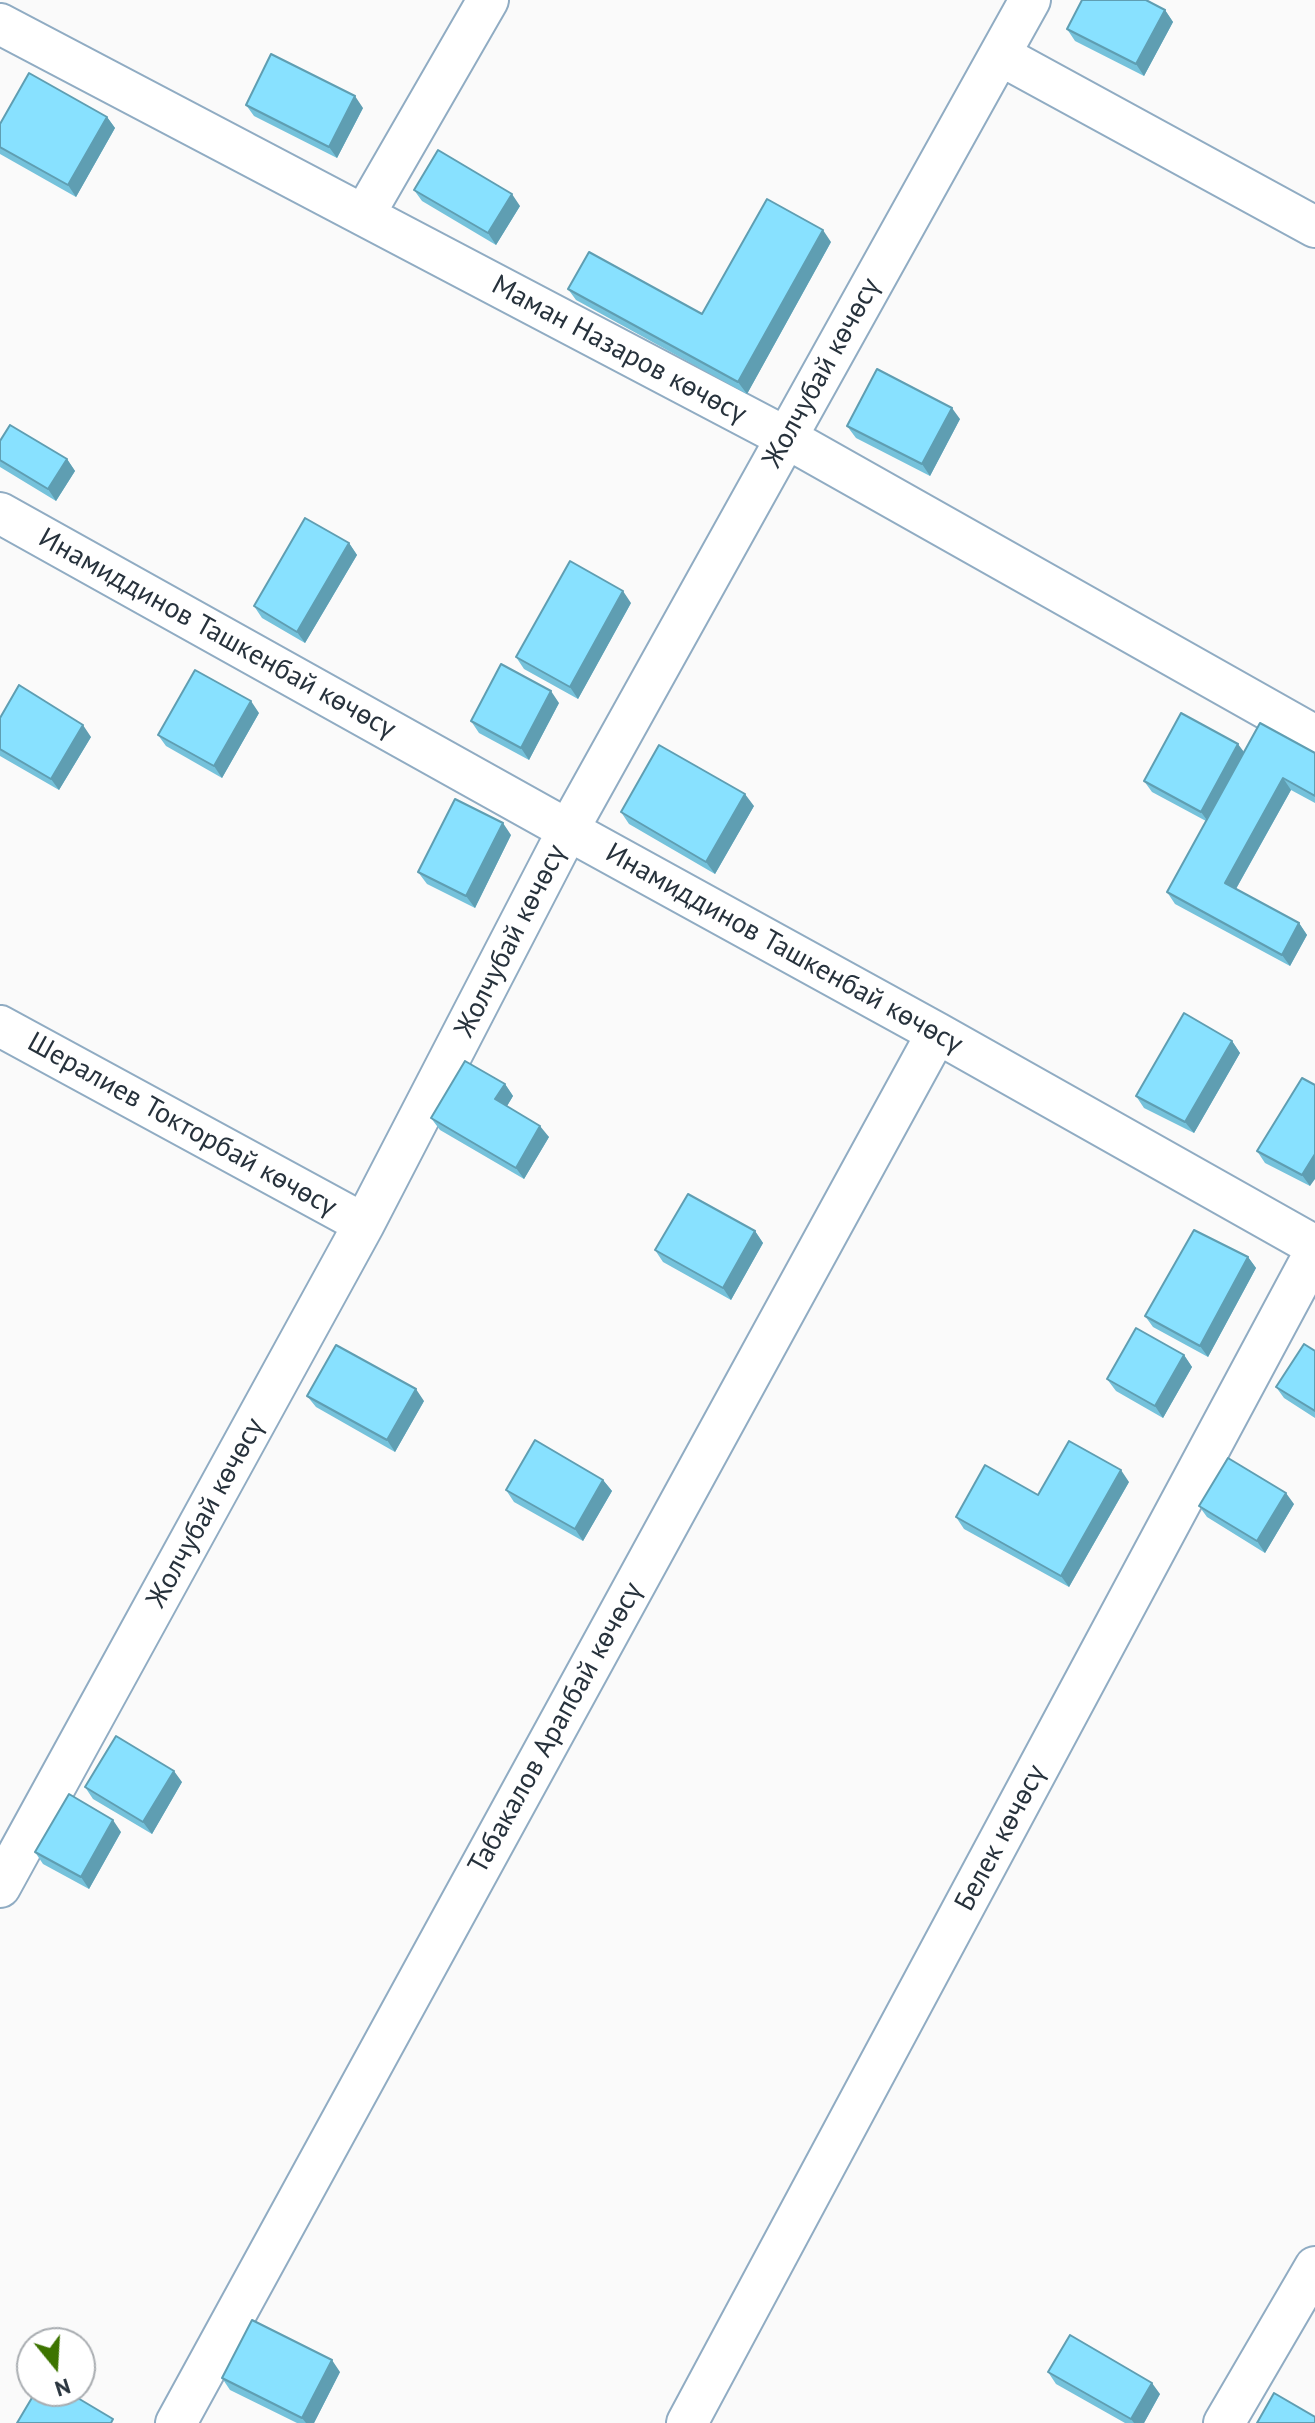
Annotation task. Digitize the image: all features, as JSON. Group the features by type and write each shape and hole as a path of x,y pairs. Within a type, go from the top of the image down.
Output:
{"street":[{"path":"364,215 488,0"},
{"name":"Жолчубай көчөсү","path":"0,1887 364,1224 568,830 1030,0"},
{"name":"Маман Назаров көчөсү","path":"0,24 785,437 1315,736"},
{"path":"1000,55 1315,227"},
{"name":"Инамиддинов Ташкенбай көчөсү","path":"0,513 937,1033 1315,1249"},
{"name":"Шералиев Токторбай көчөсү","path":"0,1026 364,1224"},
{"name":"Табакалов Арапбай көчөсү","path":"176,2423 937,1033"},
{"name":"Белек көчөсү","path":"687,2423 1315,1249"},
{"path":"1224,2423 1315,2267"}],"building":[{"path":"1082,0 1146,0 1165,10 1136,64 1067,29"},
{"path":"271,54 355,96 329,147 246,105"},
{"path":"29,73 107,117 68,185 0,147 0,124"},
{"path":"438,150 512,194 488,233 414,190"},
{"path":"767,199 823,230 738,382 568,289 589,252 702,314"},
{"path":"877,369 952,408 922,464 847,426"},
{"path":"10,425 67,459 48,489 0,460 0,441"},
{"path":"305,518 349,543 297,632 254,606"},
{"path":"570,561 623,591 570,687 516,657"},
{"path":"501,664 551,691 521,748 471,721"},
{"path":"195,670 251,701 214,766 158,735"},
{"path":"19,685 83,725 51,779 0,749 0,718"},
{"path":"1181,713 1238,744 1201,812 1144,781"},
{"path":"1260,723 1315,753 1315,796 1283,778 1225,883 1299,923 1282,955 1167,892"},
{"path":"659,745 745,794 706,862 621,812"},
{"path":"455,799 503,823 466,896 418,872"},
{"path":"1184,1013 1232,1041 1185,1122 1136,1096"},
{"path":"465,1061 505,1084 495,1099 540,1126 516,1168 431,1118"},
{"path":"1302,1078 1315,1085 1315,1154 1302,1175 1257,1151"},
{"path":"688,1194 755,1231 723,1288 655,1250"},
{"path":"1194,1230 1248,1257 1200,1346 1145,1316"},
{"path":"1136,1328 1184,1355 1155,1406 1107,1379"},
{"path":"1304,1344 1315,1351 1315,1411 1276,1387"},
{"path":"336,1345 416,1389 387,1440 307,1396"},
{"path":"535,1440 603,1480 575,1529 506,1490"},
{"path":"1069,1441 1121,1470 1061,1576 956,1517 985,1465 1038,1495"},
{"path":"1228,1458 1286,1493 1257,1541 1199,1506"},
{"path":"116,1736 174,1771 143,1822 85,1787"},
{"path":"69,1794 113,1820 81,1877 35,1852"},
{"path":"252,2320 332,2360 302,2418 222,2378"},
{"path":"1070,2335 1152,2383 1131,2419 1048,2372"},
{"path":"1274,2393 1315,2417 1315,2423 1257,2423"},
{"path":"26,2407 93,2407 113,2419 111,2423 17,2423"}]}
